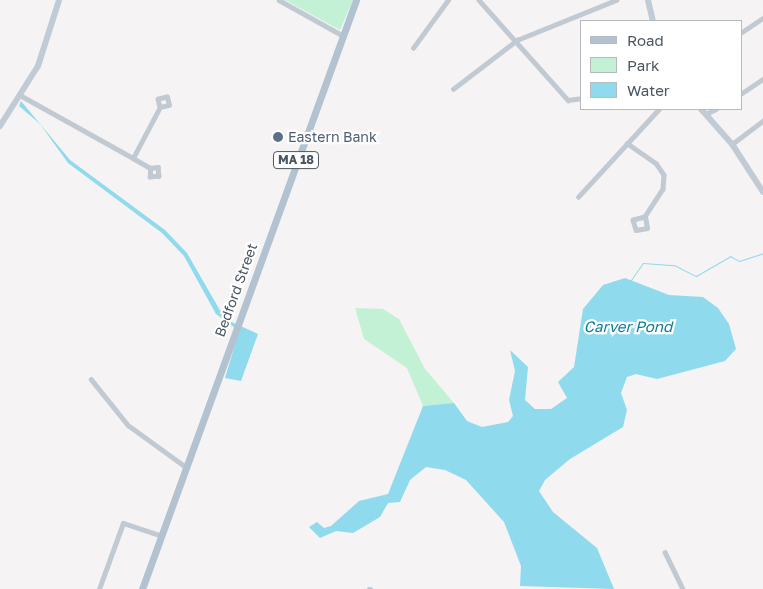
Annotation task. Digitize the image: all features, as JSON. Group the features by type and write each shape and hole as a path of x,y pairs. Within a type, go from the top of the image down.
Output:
{"main road":[{"name":"Bedford Street","path":"142,589 356,0"}],"street":[{"path":"0,126 44,52 59,0"},
{"path":"279,0 342,35"},
{"path":"413,48 448,0"},
{"path":"479,0 571,102 580,99"},
{"path":"453,89 517,40 616,0"},
{"path":"648,0 653,20"},
{"path":"743,31 763,18"},
{"path":"743,92 763,79"},
{"path":"20,95 150,168"},
{"path":"133,158 160,107"},
{"path":"578,197 658,110"},
{"path":"702,110 732,144 763,192"},
{"path":"706,114 714,110"},
{"path":"732,144 763,121"},
{"path":"627,143 658,165 664,175 662,189 645,217"},
{"path":"91,379 128,425 186,467"},
{"path":"99,589 123,523 161,535"},
{"path":"665,552 683,589"}],"green space":[{"path":"285,0 353,0 340,30"},
{"path":"355,308 383,309 399,319 425,369 454,403 423,406 407,368 364,339"}],"water":[{"path":"21,101 70,160 165,230 187,253 225,319 258,334 241,381 225,378 239,331 216,314 184,256 162,233 68,163 40,124 19,106"},
{"name":"Carver Pond","path":"625,278 669,295 703,297 718,308 729,324 736,349 725,361 657,379 636,374 627,377 621,393 627,410 623,427 570,459 545,480 539,491 553,512 597,548 614,589 520,586 521,566 504,522 466,480 445,470 426,467 410,480 400,502 388,503 380,517 353,533 336,531 320,538 309,527 317,522 324,528 331,526 359,501 388,494 423,406 454,403 467,421 482,427 508,422 513,416 509,400 515,371 510,350 528,367 525,400 535,409 551,409 567,398 558,382 574,367 583,309 603,285"}],"waterway":[{"path":"631,280 643,263 674,265 696,276 730,256 739,261 763,253"}],"place":[{"name":"Eastern Bank","path":"278,137"}]}
